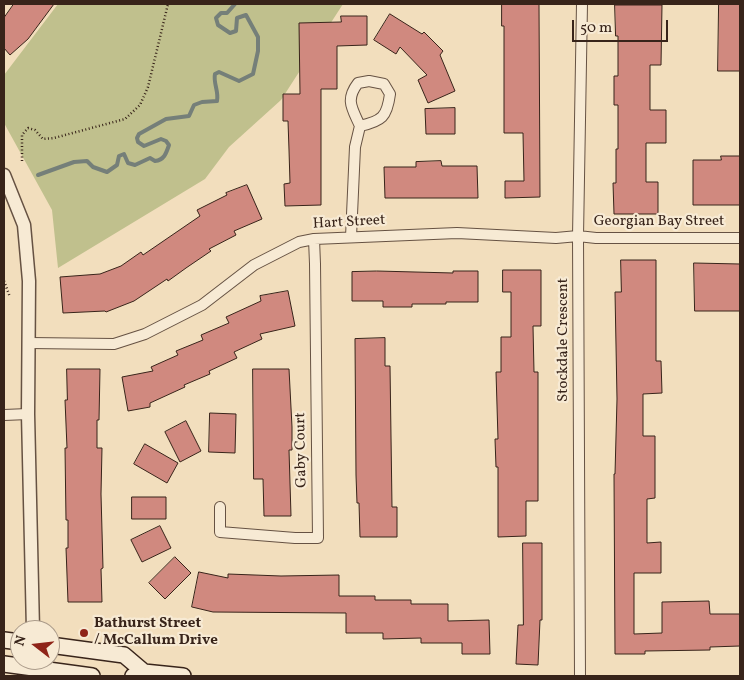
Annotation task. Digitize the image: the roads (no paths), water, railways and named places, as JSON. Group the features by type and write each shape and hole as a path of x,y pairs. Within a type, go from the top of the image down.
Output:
{"main road":[{"path":"60,645 124,655 139,674 183,676"},
{"path":"46,670 92,676"}],"street":[{"name":"Stockdale Crescent","path":"580,676 578,236 582,4"},
{"path":"351,237 355,147 360,126 350,103 352,91 358,83 369,81 384,84 390,94 388,108 377,122 360,126"},
{"path":"4,175 24,225 29,281 28,414 33,620"},
{"name":"Hart Street","path":"29,343 114,344 145,334 202,305 254,265 299,242 314,239 457,233 556,238 578,236"},
{"name":"Georgian Bay Street","path":"578,236 596,238 740,238"},
{"name":"Gaby Court","path":"220,507 220,532 318,538 316,264 314,239"},
{"path":"4,415 28,414"}],"waterway":[{"path":"38,175 74,162 87,161 93,167 107,172 117,165 119,156 124,154 128,163 135,165 150,158 155,161 163,158 169,145 166,141 161,139 144,146 138,142 139,134 166,119 189,116 194,105 202,102 217,101 215,74 219,72 239,81 253,74 258,51 258,37 246,15 237,18 236,31 230,33 218,25 216,18 221,13 227,13 235,4"}],"place":[{"name":"Bathurst Street / McCallum Drive","path":"84,633"}]}
